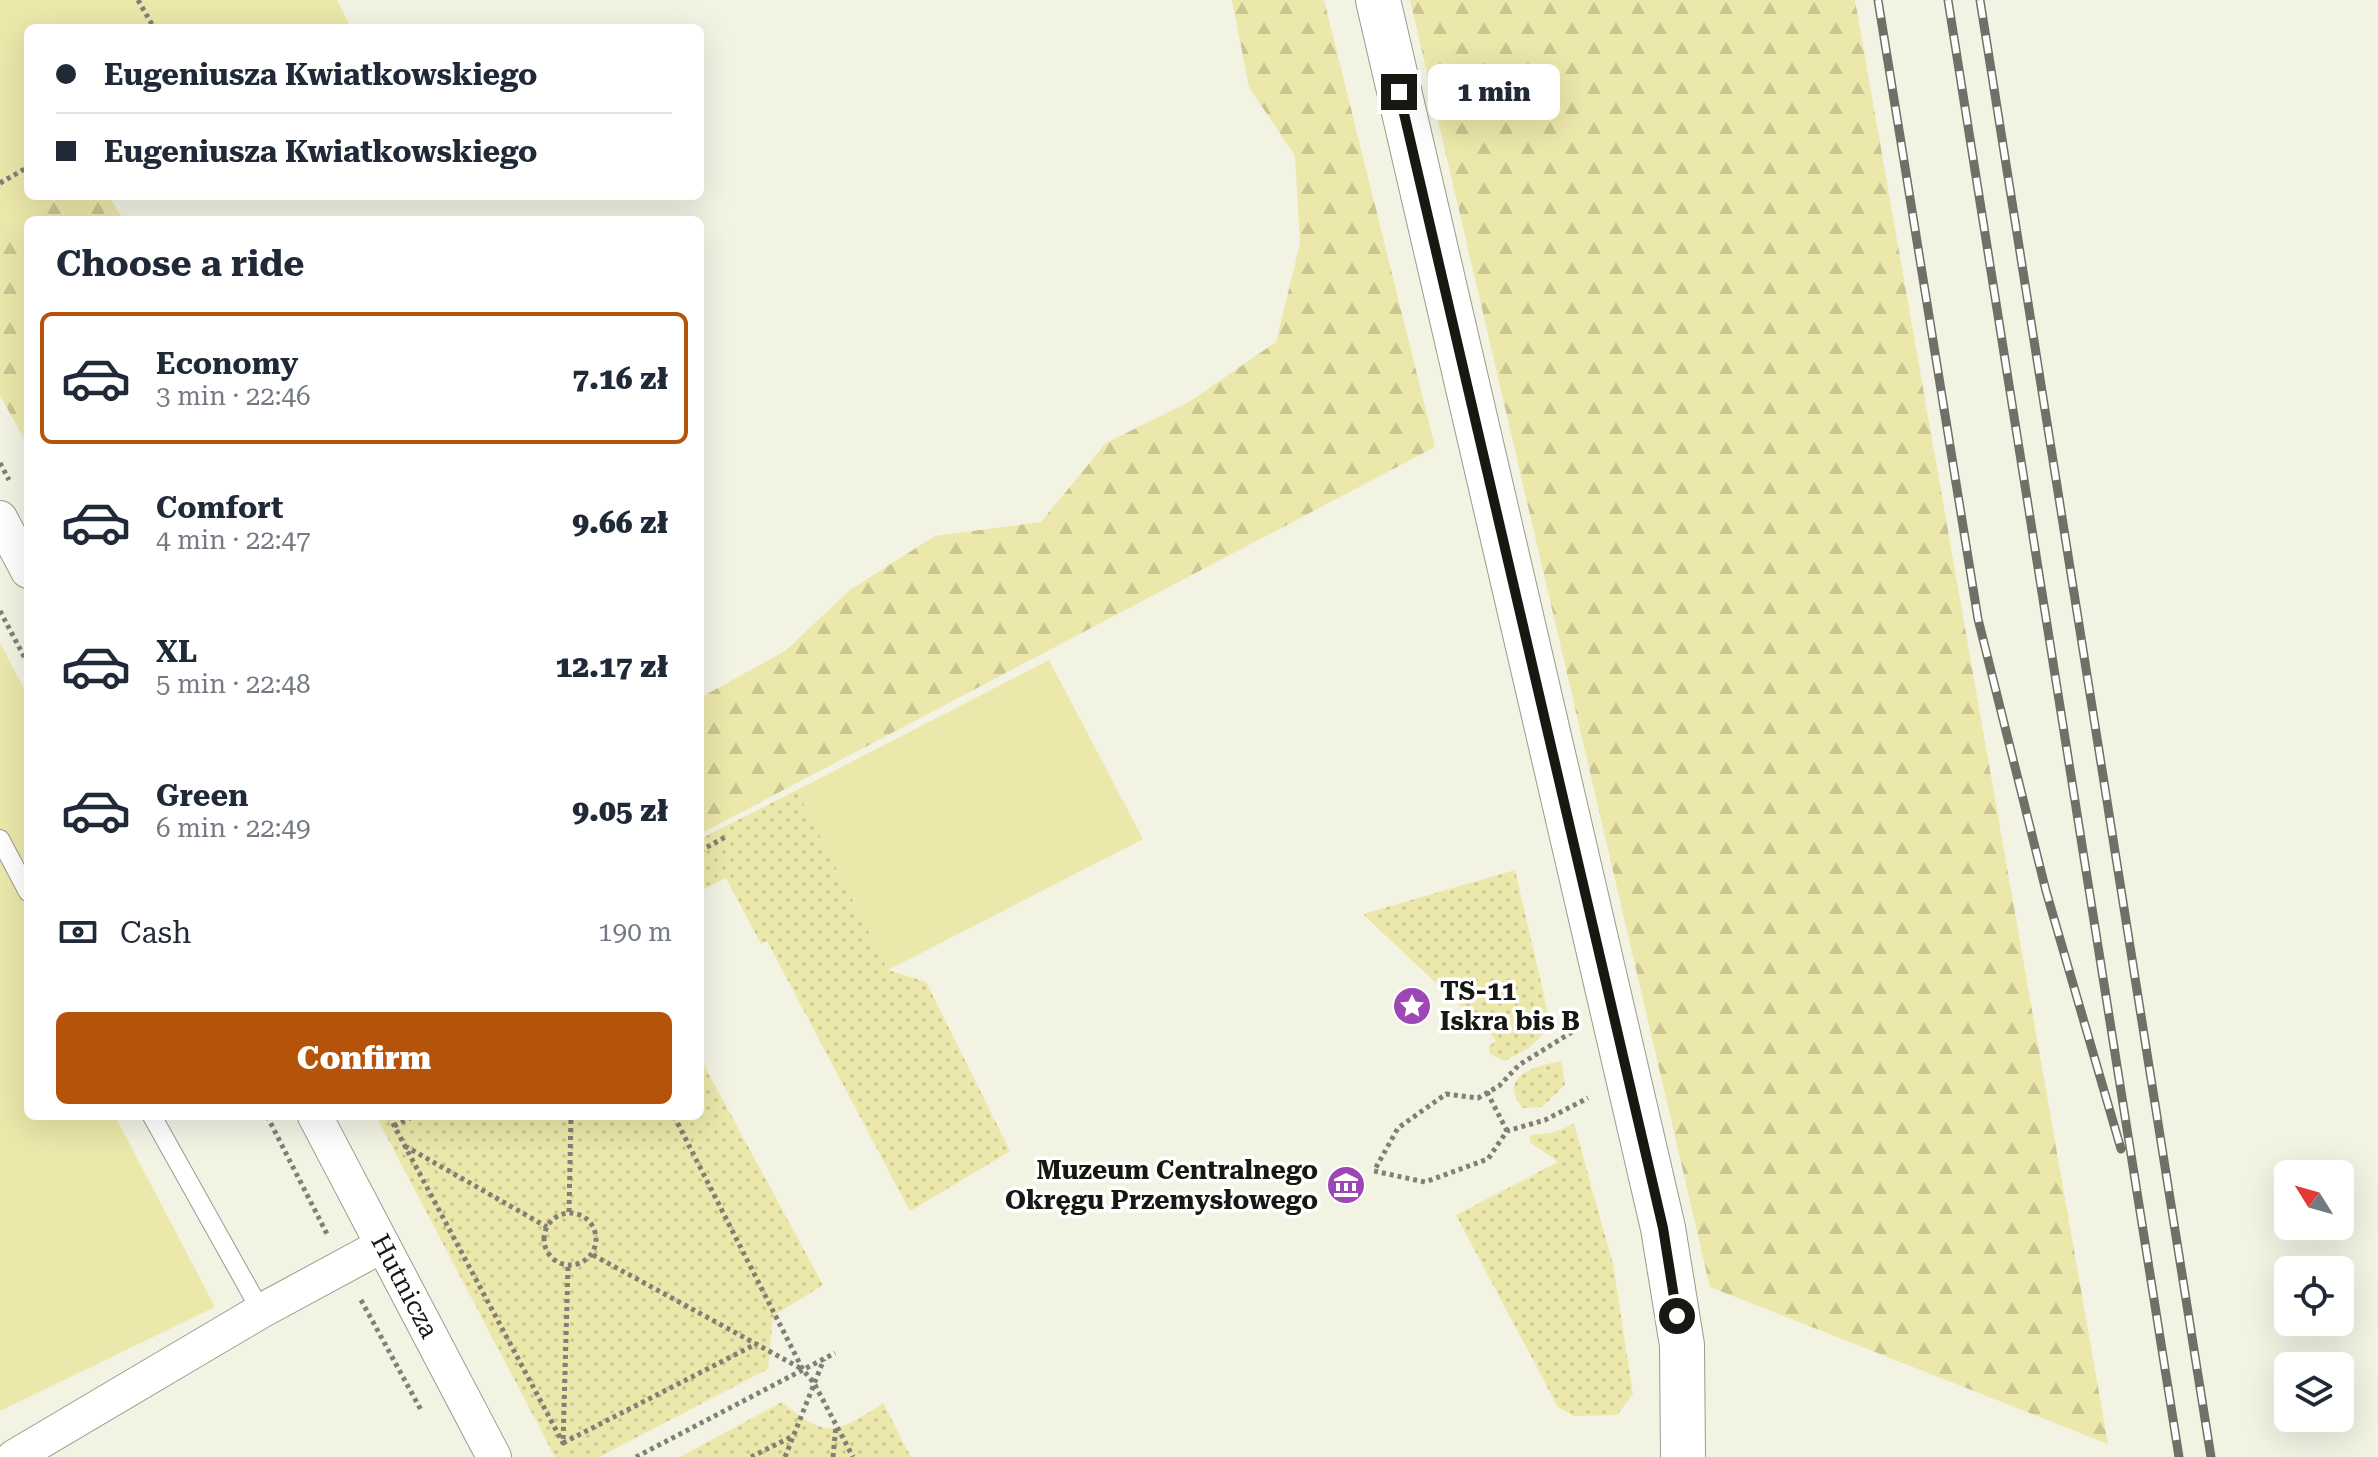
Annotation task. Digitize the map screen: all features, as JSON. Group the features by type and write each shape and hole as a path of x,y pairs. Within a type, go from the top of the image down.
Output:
{"street":[{"path":"1378,0 1663,1228 1682,1345 1683,1457"},
{"path":"0,518 24,563"},
{"name":"Hutnicza","path":"317,1120 494,1457"},
{"path":"14,1457 261,1311 383,1245"}],"lane":[{"path":"0,839 24,884"},
{"path":"154,1120 261,1311"}],"path":[{"path":"138,0 152,24"},
{"path":"0,183 24,169"},
{"path":"0,611 24,656"},
{"path":"704,849 727,836"},
{"path":"1582,1026 1519,1065 1499,1086 1478,1098 1446,1094 1398,1128 1374,1171 1425,1182 1488,1159 1507,1131 1545,1120 1591,1096"},
{"path":"1487,1092 1507,1131"},
{"path":"391,1120 563,1443"},
{"path":"394,1126 406,1120"},
{"path":"569,1212 571,1120"},
{"path":"676,1120 803,1370 814,1383 853,1457"},
{"path":"405,1146 547,1227"},
{"path":"568,1267 545,1251 547,1223 569,1212 573,1211 596,1227 593,1255"},
{"path":"568,1267 593,1255"},
{"path":"593,1255 803,1370"},
{"path":"563,1443 568,1267"},
{"path":"563,1443 756,1344"},
{"path":"636,1457 835,1353"},
{"path":"785,1457 824,1359"},
{"path":"833,1457 836,1424"},
{"path":"751,1457 793,1436"}],"green space":[{"path":"0,0 337,0 349,24 24,24 24,200 55,200 0,228"},
{"path":"1232,0 1324,0 1435,447 704,832 704,696 785,651 850,590 935,536 1041,522 1106,443 1189,402 1276,342 1300,243 1295,156 1249,87"},
{"path":"1410,0 1855,0 2108,1444 1710,1287"},
{"path":"56,200 111,200 121,216 24,216"},
{"path":"24,216 24,439 0,395 0,228"},
{"path":"0,643 24,688 24,1120 117,1120 215,1307 0,1411"},
{"path":"1049,660 1143,839 888,970 797,790"},
{"path":"797,790 888,970 926,982 1010,1151 910,1211 767,941 761,944 726,878 704,889 704,837"},
{"path":"1515,870 1551,1026 1529,1048 1504,1061 1490,1054 1489,1046 1496,1041 1494,1038 1363,914"},
{"path":"1561,1061 1565,1085 1542,1107 1523,1108 1514,1088 1517,1080 1531,1070"},
{"path":"704,1065 823,1285 773,1316 768,1369 599,1457 555,1457 378,1120 704,1120"},
{"path":"1574,1124 1613,1264 1633,1394 1617,1415 1574,1416 1558,1407 1456,1215 1558,1162 1530,1142 1530,1135 1552,1133"},
{"path":"782,1402 810,1422 832,1428 854,1421 883,1403 911,1457 680,1457"}],"railway":[{"path":"1878,0 1978,619 2046,891 2121,1149"},
{"path":"1948,0 2179,1457"},
{"path":"1980,0 2211,1457"}],"place":[{"name":"TS-11 Iskra bis B","path":"1412,1006"},
{"name":"Muzeum Centralnego Okręgu Przemysłowego","path":"1346,1185"}],"route":[{"path":"1399,92 1663,1228 1677,1316"}]}
